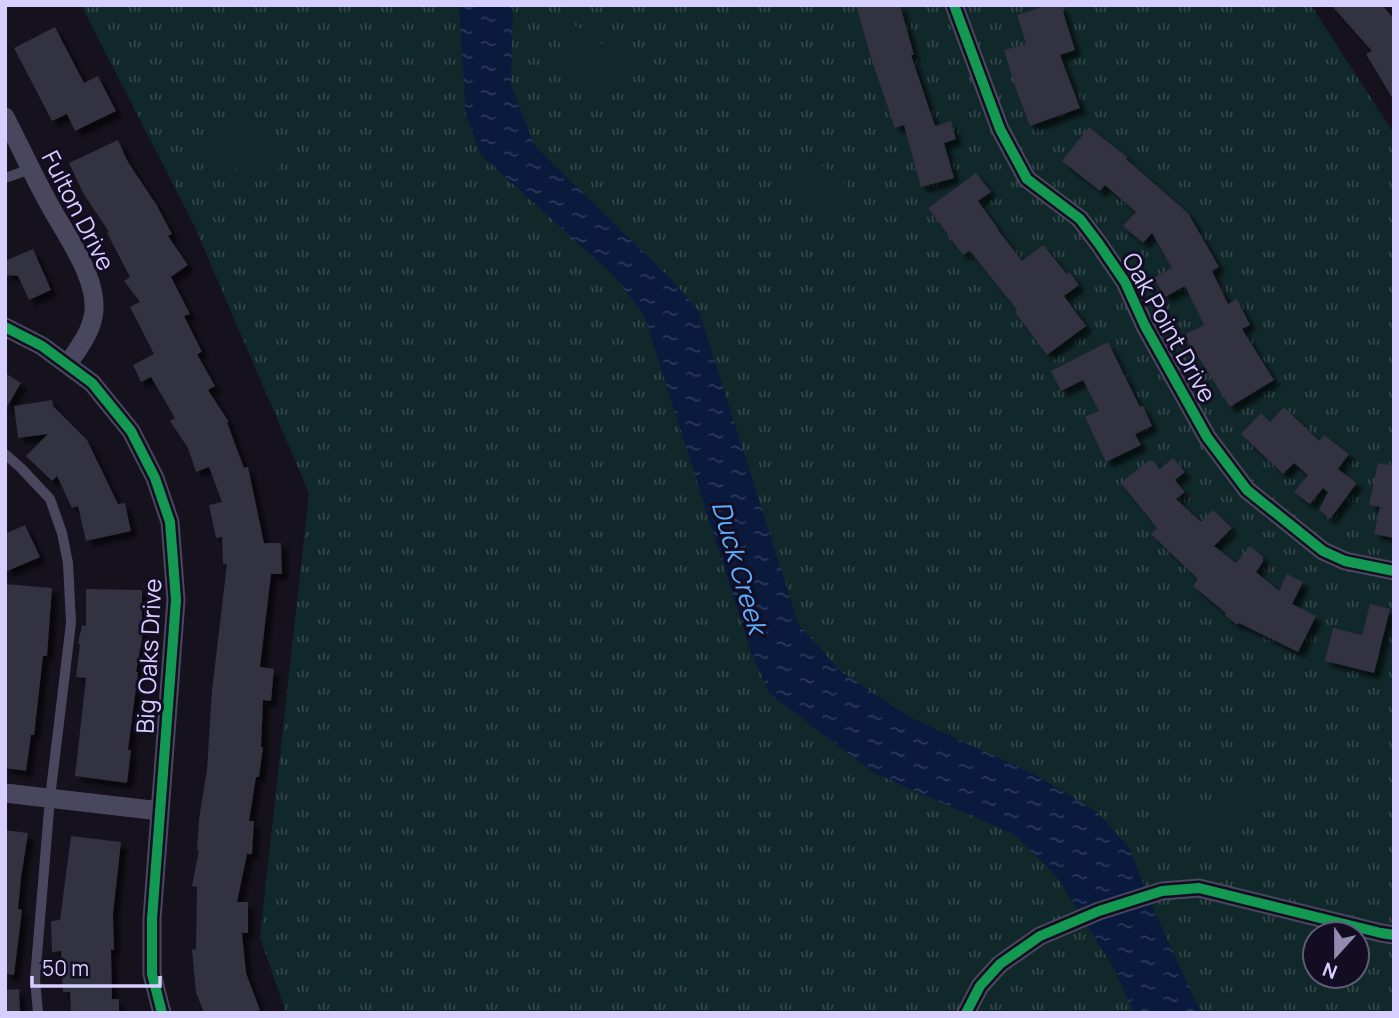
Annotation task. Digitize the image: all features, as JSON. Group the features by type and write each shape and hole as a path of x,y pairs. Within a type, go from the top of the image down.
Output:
{"street":[{"name":"Oak Point Drive","path":"954,5 1000,129 1027,179 1080,219 1100,244 1125,282 1144,326 1207,437 1247,490 1323,551 1345,561 1394,570"},
{"name":"Fulton Drive","path":"5,117 74,248 93,296 94,316 88,332 68,364"},
{"name":"Big Oaks Drive","path":"5,327 42,346 92,383 131,431 155,478 170,522 176,600 152,919 152,974 162,1013"},
{"path":"5,793 160,811"},
{"path":"966,1013 980,986 1000,964 1040,936 1099,911 1162,891 1199,888 1394,935"}],"lane":[{"path":"5,178 31,169"},
{"path":"5,454 50,499 62,533 68,562 71,624 50,798 35,979 38,1013"}],"green space":[{"path":"81,5 1311,5 1394,134 1394,1013 286,1013 260,937 309,493 194,225"},
{"path":"567,22 584,30 627,61 625,76 608,83 584,83 570,75 561,57 560,33"},
{"path":"243,119 268,129 281,143 282,156 276,173 264,179 238,170 211,154 211,139 216,128 221,124"},
{"path":"808,154 851,191 841,210 816,221 798,197 795,174"},
{"path":"1238,787 1252,794 1264,817 1240,831 1223,837 1182,832 1164,823 1177,804 1220,799"}],"water":[{"name":"Duck Creek","path":"459,5 513,5 511,85 535,146 671,279 699,311 798,623 840,671 912,718 1034,774 1097,812 1129,848 1201,1013 1134,1013 1115,970 1054,873 1013,834 874,773 769,693 751,652 644,315 615,277 481,155 466,116"}],"building":[{"path":"856,5 900,5 914,55 911,55 935,126 951,121 956,139 944,143 954,178 921,187 904,125 895,128"},
{"path":"1048,5 1061,5 1075,50 1060,55 1080,108 1030,126 1004,50 1026,44 1017,15"},
{"path":"1331,5 1382,5 1394,19 1394,101 1366,54 1372,51"},
{"path":"55,27 84,83 98,76 116,111 75,131 67,114 52,121 14,48"},
{"path":"1089,127 1127,157 1126,159 1188,213 1219,267 1212,271 1228,304 1237,299 1250,325 1242,329 1274,380 1230,407 1195,352 1193,353 1184,335 1204,325 1185,286 1165,297 1154,278 1172,268 1152,233 1143,243 1123,226 1136,212 1105,185 1100,191 1062,161"},
{"path":"118,140 128,162 172,234 168,236 188,265 171,277 190,314 184,316 202,352 197,354 215,386 208,390 229,422 244,468 248,467 264,543 281,543 282,574 271,574 260,667 274,669 271,701 263,700 263,747 249,821 254,821 252,854 247,854 237,902 248,902 248,933 242,933 246,973 260,1010 252,1013 204,1013 196,992 192,950 196,949 197,887 192,886 199,850 199,819 207,770 212,690 227,564 223,564 222,537 216,538 209,505 222,502 209,467 196,472 188,448 170,421 175,418 151,377 141,382 133,365 154,354 130,307 140,302 124,281 130,277 107,233 109,232 83,193 69,163"},
{"path":"976,173 991,192 978,201 1022,261 1043,245 1079,285 1064,296 1086,326 1047,355 1015,312 1017,310 970,251 963,255 928,208"},
{"path":"33,249 51,290 29,300 18,276 5,275 5,261"},
{"path":"1108,342 1152,426 1135,434 1141,445 1106,462 1085,417 1099,411 1083,380 1061,391 1051,371"},
{"path":"5,373 21,383 5,410"},
{"path":"52,400 53,406 87,440 118,504 125,503 131,531 86,541 78,506 72,508 57,476 52,481 26,456 48,434 18,438 14,406"},
{"path":"1284,407 1319,441 1324,435 1349,454 1338,469 1357,483 1330,519 1319,510 1328,492 1323,488 1310,504 1294,492 1308,475 1294,463 1283,474 1241,434 1261,413 1270,422"},
{"path":"1173,458 1185,472 1175,480 1185,492 1176,499 1201,522 1213,510 1232,528 1214,546 1236,563 1250,546 1263,557 1263,562 1256,572 1279,591 1287,574 1303,582 1292,604 1316,616 1298,652 1239,623 1237,625 1193,586 1198,579 1151,534 1157,528 1121,483 1148,461 1153,461 1160,469"},
{"path":"1378,463 1394,466 1394,538 1374,534 1380,507 1369,505"},
{"path":"25,525 40,557 5,572 5,534"},
{"path":"5,584 52,588 47,656 43,656 34,735 31,735 26,771 5,768"},
{"path":"86,589 142,590 142,639 136,672 127,783 75,776 86,678 76,677 78,644 82,625 86,626"},
{"path":"1370,604 1390,609 1374,673 1325,661 1333,628 1362,635"},
{"path":"5,830 28,833 21,878 18,909 22,910 14,975 5,974"},
{"path":"71,836 121,842 113,914 114,950 111,950 112,999 119,999 119,1013 71,1013 70,992 63,992 61,951 52,952 51,921 60,920"},
{"path":"19,989 20,1013 5,1013 5,990"}],"cycle path":[{"path":"954,5 1000,129 1027,179 1080,219 1099,244 1125,282 1145,326 1207,437 1247,490 1323,551 1345,561 1394,571"},
{"path":"5,327 42,346 92,383 131,431 155,478 170,522 176,600 152,919 152,974 162,1013"},
{"path":"966,1013 980,986 1000,964 1040,936 1099,911 1162,891 1199,888 1394,935"}]}
